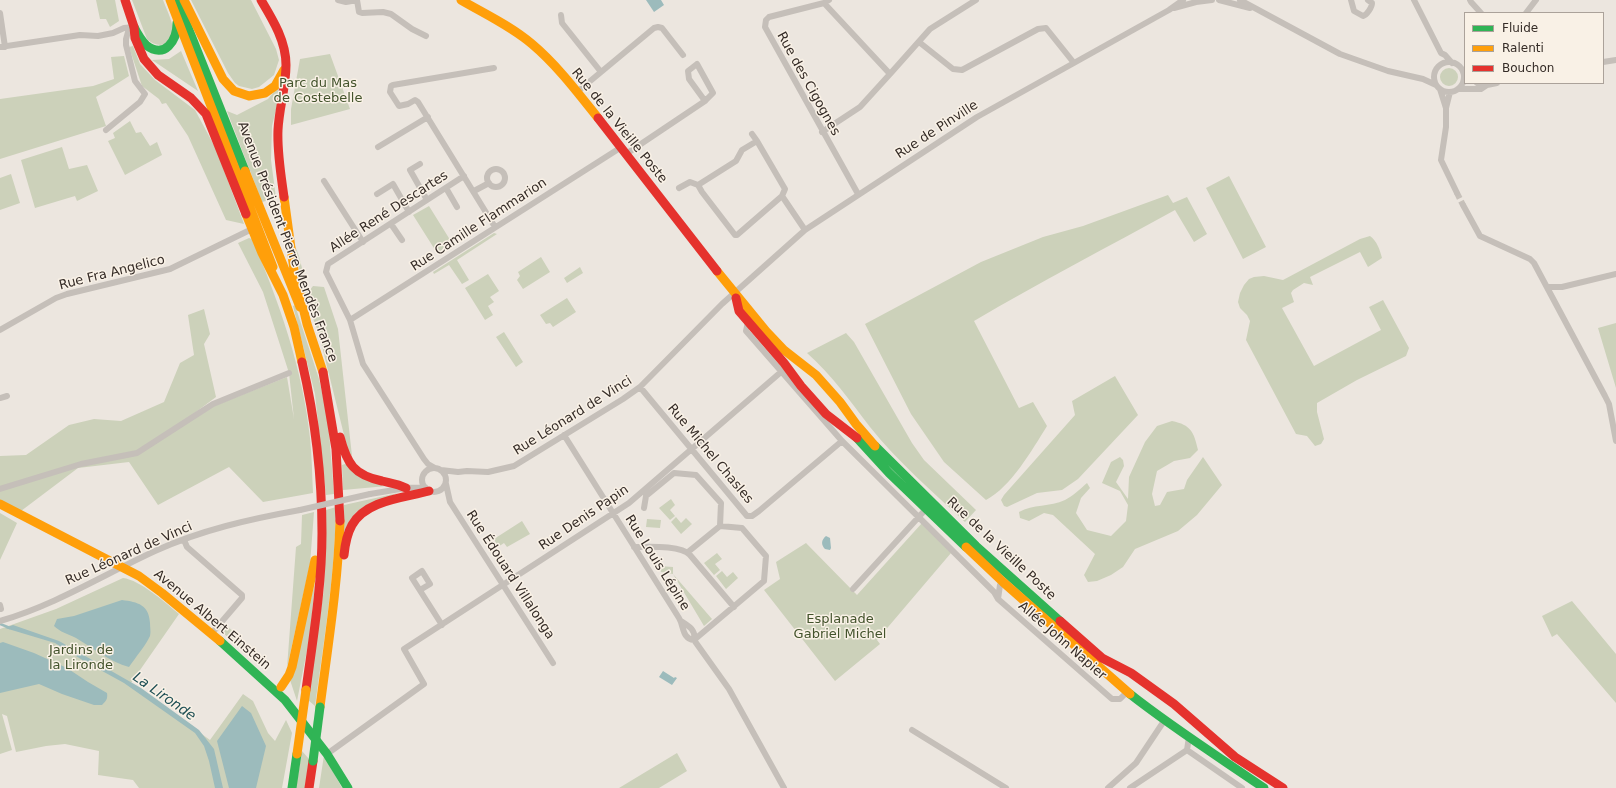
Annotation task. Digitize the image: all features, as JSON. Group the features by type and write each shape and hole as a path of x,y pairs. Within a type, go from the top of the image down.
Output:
{"main road":[{"path":"125,0 134,27 139,49 151,68 158,75 191,98 206,114 252,229 283,295"},
{"name":"Avenue Président Pierre Mendès France","path":"170,0 250,204 294,326 310,396 320,471 322,534 319,588 292,788"},
{"name":"Avenue Président Pierre Mendès France","path":"177,0 307,324 317,353 328,394 336,449 340,518 335,591 309,788"},
{"path":"184,0 223,76 232,90 249,97 256,97 268,93 280,79 286,65"},
{"path":"261,0 281,37 284,48 286,65 278,130 278,150 294,270 307,324"},
{"name":"Rue de la Vieille Poste","path":"462,0 501,22 533,45 577,92 734,293 766,331 784,350 816,375 840,402 874,445 999,567 1102,658 1131,673 1174,704 1235,757 1283,788"},
{"path":"134,27 149,47 154,49 164,49 168,48 178,35 177,18"},
{"name":"Rue de la Vieille Poste","path":"734,293 739,311 781,368 801,386 826,414 857,438 926,509 1003,582 1127,692 1164,721 1189,736 1264,788"},
{"path":"328,394 336,416 344,455 351,467 362,476 408,487"},
{"path":"335,591 341,585 347,536 355,520 360,514 383,502 429,490"},
{"name":"Avenue Albert Einstein","path":"0,504 139,576 212,633 278,689 327,754 348,788"},
{"path":"278,689 289,675 292,667 312,579 317,540 322,534"}],"street":[{"path":"338,0 346,2 357,0 359,12 383,12 391,14 412,29 426,36"},
{"path":"822,132 860,107 930,30 969,2 976,0"},
{"name":"Rue de Pinville","path":"734,293 805,230 858,194 978,117 1169,10 1183,0"},
{"name":"Rue de Pinville","path":"1169,10 1196,2 1212,0"},
{"path":"1219,0 1259,11"},
{"path":"1240,0 1340,54 1388,71 1423,79 1450,92 1458,89 1481,89 1492,84"},
{"path":"1351,0 1354,11 1363,16 1372,6 1372,3 1368,0"},
{"path":"1414,0 1441,53 1462,71 1464,78 1458,89"},
{"path":"1528,12 1536,0"},
{"path":"1468,1 1480,12"},
{"path":"826,2 890,74"},
{"name":"Rue des Cigognes","path":"826,2 768,17 764,27 858,194"},
{"path":"0,13 3,47 80,35 98,36 113,33 124,28 134,27"},
{"path":"561,15 562,23 601,72"},
{"path":"106,130 140,102 145,94 136,81 126,45 128,32 134,27"},
{"path":"577,92 654,28 662,28 683,55"},
{"path":"919,42 953,70 957,71 962,70 1038,28 1046,28 1074,63"},
{"path":"1423,79 1434,75 1439,65 1441,53"},
{"path":"1604,62 1616,60"},
{"path":"1439,65 1452,62"},
{"path":"1459,67 1464,63"},
{"path":"697,64 714,93 705,101 689,79 688,71 697,64"},
{"path":"494,68 391,86 390,92 399,106 408,104 415,100 421,107 495,227"},
{"path":"1434,75 1446,108"},
{"path":"1482,84 1487,85"},
{"path":"1450,92 1446,108 1446,127 1441,160 1457,193"},
{"name":"Rue Camille Flammarion","path":"350,320 495,227 705,101"},
{"path":"378,147 428,117"},
{"path":"679,188 690,182 698,185 735,235 737,235 782,196 785,189 752,134"},
{"path":"698,185 736,161 742,150 757,141"},
{"path":"420,164 410,170 427,200"},
{"name":"Allée René Descartes","path":"350,320 329,278 326,268 328,264 464,176"},
{"path":"324,181 363,242"},
{"path":"474,191 489,183"},
{"path":"377,194 393,184 410,212"},
{"path":"446,188 457,207"},
{"path":"782,196 805,230"},
{"path":"1463,205 1480,236 1530,259 1534,263 1609,404 1614,420 1616,442"},
{"path":"391,224 402,240"},
{"name":"Rue Fra Angelico","path":"0,330 56,298 67,294 153,275 170,269 252,229"},
{"path":"1547,287 1562,287 1616,274"},
{"name":"Rue Léonard de Vinci","path":"438,469 458,472 488,472 509,468 640,387 734,293"},
{"path":"350,320 363,364 424,459 428,464 438,469 446,476 446,482"},
{"name":"Rue de la Vieille Poste","path":"781,368 842,441 994,592 998,599"},
{"name":"Rue Denis Papin","path":"327,754 424,684 404,649 629,503 781,368"},
{"path":"0,489 80,464 137,454 213,404 289,373"},
{"name":"Rue Michel Chasles","path":"640,387 747,516 759,511 842,441"},
{"path":"0,398 7,396"},
{"path":"845,429 842,441 857,438"},
{"name":"Rue Louis Lépine","path":"564,435 681,622 690,627 695,636 694,640 729,689 784,788"},
{"path":"424,459 426,472 423,478 429,490 448,499"},
{"path":"426,472 438,469"},
{"path":"429,490 441,490 446,482 458,472"},
{"path":"644,508 646,496 674,473 696,475 721,503 720,526"},
{"name":"Rue Léonard de Vinci","path":"408,487 423,478"},
{"name":"Rue Édouard Villalonga","path":"446,482 448,499 553,663"},
{"name":"Rue Léonard de Vinci","path":"3,620 46,604 156,551 228,525 408,487 429,490"},
{"name":"Rue de la Vieille Poste","path":"918,518 926,509"},
{"path":"854,588 918,518"},
{"path":"688,552 720,526 742,528 766,556 763,583 694,640"},
{"path":"184,540 187,546 242,595 242,598 212,633"},
{"name":"Rue de la Vieille Poste","path":"956,554 964,545"},
{"path":"634,547 684,549 734,607"},
{"path":"420,590 430,584 422,572 412,578 442,625"},
{"path":"998,599 1000,585 1003,582"},
{"name":"Allée John Napier","path":"998,599 1112,699 1120,699 1127,692"},
{"path":"1111,787 1136,763 1164,721"},
{"path":"912,730 1006,788"},
{"path":"1130,788 1187,750 1189,736"},
{"path":"1187,750 1242,788"}],"green space":[{"path":"96,0 115,0 119,21 110,27 106,19 100,19"},
{"path":"132,0 163,0 173,30 172,36 167,43 158,45 147,39"},
{"path":"191,0 251,0 276,49 279,60 274,75 259,87 252,89 239,86 235,83 228,73"},
{"path":"133,46 140,64 155,80 195,110 216,149 244,224 226,220 188,136 166,103 162,104 159,99 142,86 129,47"},
{"path":"181,51 198,91 152,60 169,59"},
{"name":"Parc du Mas de Costebelle","path":"330,54 350,109 291,125 291,109 300,59"},
{"path":"124,56 129,76 96,97 106,126 0,159 0,99 93,86 114,79 111,57"},
{"path":"1445,68 1453,68 1458,73 1456,84 1453,86 1445,86 1440,81 1440,73"},
{"path":"283,81 272,126 271,160 276,198 262,202 227,111 237,115 268,99"},
{"path":"130,121 136,133 141,132 150,146 157,142 162,155 125,175 108,141 115,138 113,133"},
{"path":"62,147 69,169 87,165 98,191 77,201 75,196 35,208 21,160"},
{"path":"11,174 20,203 0,210 0,178"},
{"path":"1229,176 1266,247 1243,259 1206,188"},
{"path":"1168,195 1173,203 1187,197 1207,234 1194,242 1175,210 1049,278 974,321 1019,408 1033,402 1047,426 1028,457 1012,477 995,494 986,500 944,462 911,414 865,324 981,262 1043,237 1083,226"},
{"path":"429,206 452,243 437,253 413,215"},
{"path":"494,233 497,234 457,260 469,280 462,284 449,265 434,274 433,272"},
{"path":"1370,236 1376,243 1382,258 1368,267 1360,252 1310,277 1313,285 1304,283 1293,290 1291,293 1294,302 1282,308 1314,366 1381,330 1369,307 1383,300 1409,348 1406,356 1357,380 1317,403 1317,412 1324,439 1321,444 1315,446 1307,436 1296,434 1246,340 1250,321 1247,315 1240,308 1238,302 1240,293 1249,279 1264,276 1283,280 1360,239"},
{"path":"249,238 252,239 262,263 280,311 296,362 307,412 312,459 313,493 263,502 229,467 158,505 129,462 78,468 21,511 0,500 0,456 26,455 69,425 94,419 121,421 164,402 180,363 194,355 188,315 204,309 210,334 204,344 216,397 141,453 214,406 287,377 294,419 289,373 263,292 238,243"},
{"path":"294,244 309,291 313,286 324,287 338,329 352,456 348,451 319,334 304,295"},
{"path":"541,257 550,272 523,289 517,280 520,276 518,272"},
{"path":"580,267 583,273 567,283 564,278"},
{"path":"488,274 499,291 490,297 494,302 488,306 493,315 485,320 465,288"},
{"path":"567,298 576,312 553,327 550,323 546,324 540,315"},
{"path":"295,305 319,379 328,419 334,494 326,495 315,394 293,306"},
{"path":"1616,323 1616,388 1598,328"},
{"path":"504,332 523,362 516,367 496,337"},
{"path":"846,333 854,342 912,443 924,460 976,510 965,522 892,452 870,427 833,379 807,353"},
{"path":"1115,376 1138,415 1078,479 1062,490 1037,493 1007,507 1004,506 1001,500 1004,495 1075,415 1072,401"},
{"path":"1172,421 1184,425 1191,430 1198,450 1190,458 1174,461 1157,471 1152,494 1155,506 1160,505 1167,492 1184,489 1187,480 1203,457 1222,485 1197,515 1178,531 1135,549 1123,567 1111,575 1097,581 1088,582 1084,575 1095,554 1053,515 1044,513 1029,521 1020,518 1019,512 1024,509 1053,504 1065,500 1087,483 1090,488 1081,498 1076,513 1087,530 1111,536 1126,521 1128,505 1120,491 1102,483 1111,462 1120,457 1123,460 1124,466 1116,482 1128,499 1129,477 1145,442 1157,426"},
{"path":"345,464 387,486 343,490 342,465"},
{"path":"398,493 360,509 349,522 344,532 344,505"},
{"path":"671,499 675,505 670,510 675,516 670,520 659,508"},
{"path":"336,507 334,557 315,706 308,700 324,589 326,510"},
{"path":"314,512 310,564 287,668 296,547 301,544 302,515"},
{"path":"0,513 17,523 0,560"},
{"path":"676,517 681,523 686,518 692,524 681,534 671,522"},
{"path":"647,519 661,520 660,528 646,527"},
{"path":"522,521 530,534 507,547 504,543 498,547 494,539"},
{"name":"Esplanade Gabriel Michel","path":"922,523 951,553 877,640 880,644 835,681 764,590 780,579 776,562 806,543 857,595"},
{"path":"717,553 722,559 715,564 720,570 714,575 704,563"},
{"path":"659,566 673,567 673,574 661,572"},
{"path":"722,571 727,577 733,572 738,578 726,589 716,576"},
{"path":"673,574 712,619 704,626"},
{"name":"Jardins de la Lironde","path":"123,578 145,587 179,614 131,683 210,740 243,694 253,701 268,733 275,741 286,720 292,733 282,788 139,788 133,780 98,775 99,751 65,744 16,752 7,716 2,714 12,750 0,754 0,629 56,609"},
{"path":"315,583 310,635 297,701 290,680"},
{"path":"1572,601 1616,654 1616,703 1557,634 1552,637 1542,616"},
{"path":"225,624 246,643 241,649 220,630"},
{"path":"302,751 309,759 305,788 296,788"},
{"path":"677,753 687,771 659,788 619,788"},
{"path":"324,755 342,788 319,788"}],"water":[{"path":"646,0 661,0 664,5 654,12"},
{"path":"826,536 830,538 830,550 825,549 822,544 823,539"},
{"path":"122,600 138,603 145,608 150,623 150,636 129,667 108,658 54,626 57,619 74,616"},
{"path":"13,625 59,641 141,688 199,730 214,749 223,788 215,788 204,746 195,733 124,683 55,643 5,628"},
{"path":"3,642 34,653 67,668 107,693 106,700 102,705 94,705 39,684 0,693 0,643"},
{"path":"663,671 674,678 677,678 672,685 659,677"},
{"path":"242,706 251,713 266,746 256,788 229,788 217,741"}],"waterway":[{"name":"La Lironde","path":"0,624 10,628"}],"tunnel":[{"path":"1457,193 1463,205"}],"traffic: fast":[{"path":"177,0 245,171"},
{"path":"134,27 146,45 153,49 159,50 169,46 175,36 177,23"},
{"path":"857,438 889,473 966,547"},
{"path":"875,446 976,546 1060,621"},
{"path":"220,641 285,700 327,754 348,788"},
{"path":"1130,694 1179,731 1264,788"},
{"path":"313,761 320,707"},
{"path":"292,788 297,754"}],"traffic: slow":[{"path":"170,0 273,267"},
{"path":"184,0 223,79 234,91 249,96 265,93 275,86 284,70"},
{"path":"461,0 507,26 532,44 559,70 598,118"},
{"path":"245,171 300,307"},
{"path":"284,197 294,270 307,324 323,372"},
{"path":"246,214 262,253 283,295 294,327 302,362"},
{"path":"717,271 766,331 784,350 816,375 840,402 875,446"},
{"path":"0,504 139,576 220,641"},
{"path":"320,707 335,591 340,521"},
{"path":"966,547 1003,582 1130,694"},
{"path":"281,687 289,675 292,667 315,560"},
{"path":"297,754 306,690"}],"traffic: jam":[{"path":"125,0 134,27 135,38 144,59 158,75 191,98 206,114 246,214"},
{"path":"261,0 278,31 285,56 286,73 278,138 284,197"},
{"path":"598,118 717,271"},
{"path":"736,298 739,311 784,363 801,386 826,414 857,438"},
{"path":"302,362 311,404 317,447 322,511 322,553 319,592 306,690"},
{"path":"323,372 336,449 340,521"},
{"path":"340,437 349,461 358,472 372,478 406,488"},
{"path":"344,555 346,540 350,528 358,517 366,510 386,501 429,491"},
{"path":"1060,621 1102,658 1131,673 1174,704 1235,757 1283,788"},
{"path":"309,788 313,761"}]}
